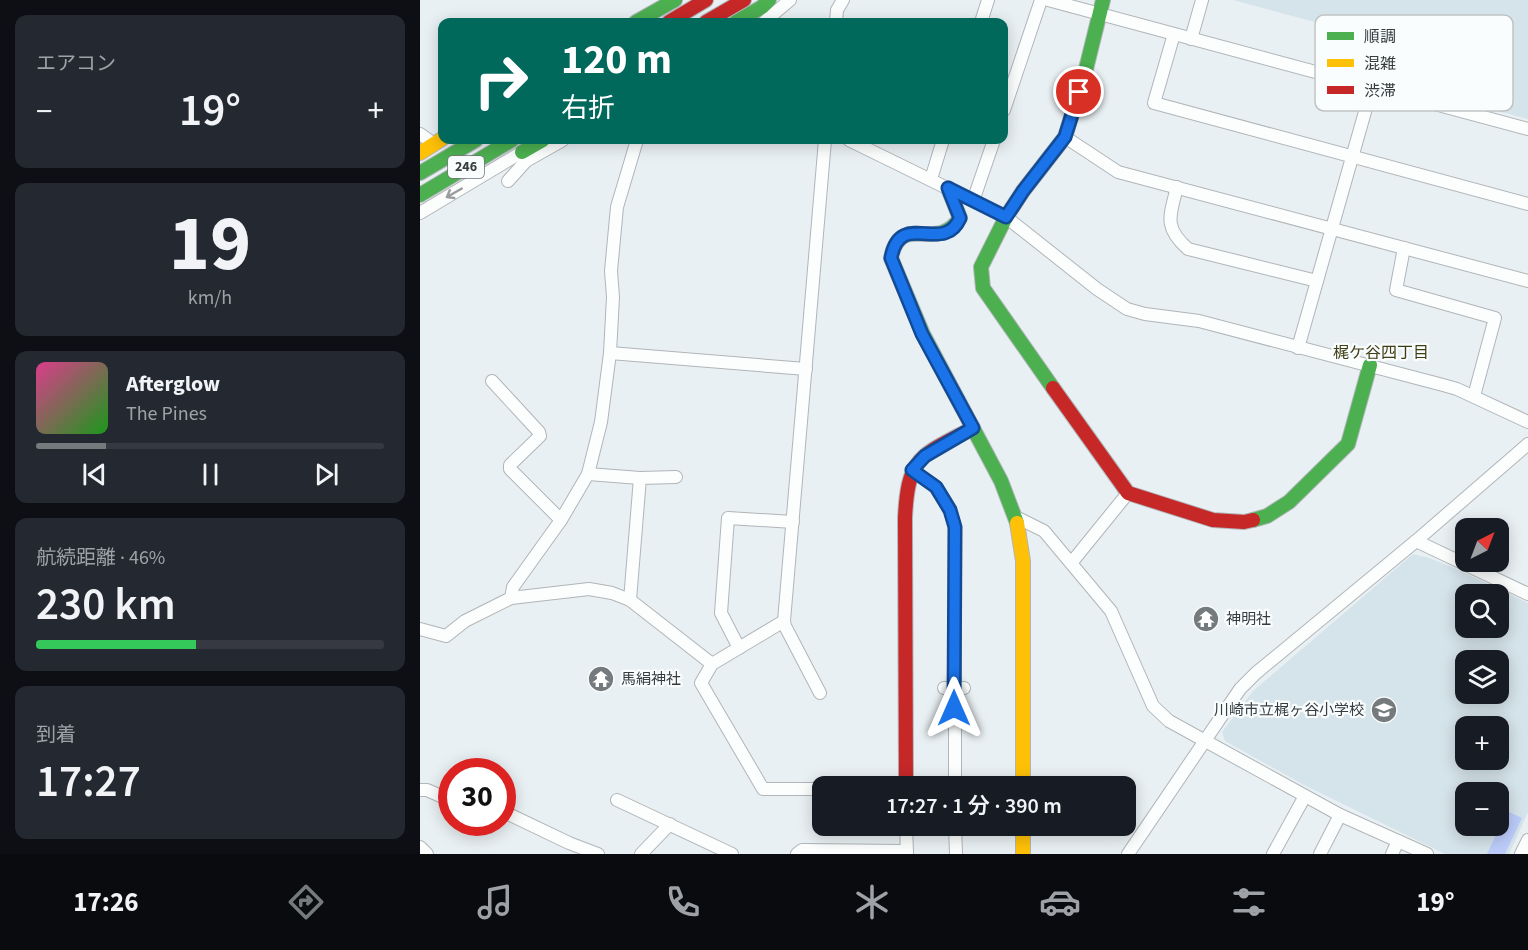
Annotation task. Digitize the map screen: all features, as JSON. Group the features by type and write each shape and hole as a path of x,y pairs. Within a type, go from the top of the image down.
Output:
{"main road":[{"path":"641,18 657,5 675,0"},
{"path":"676,18 706,0"},
{"path":"743,18 769,0"},
{"path":"1103,0 1086,69 1065,137 1006,217 981,267 983,288 1128,493 1213,520 1244,522 1267,516 1288,502 1348,444 1370,365"},
{"path":"713,18 741,1"},
{"path":"420,153 438,142"},
{"name":"246","path":"420,173 469,144"},
{"name":"246","path":"420,195 506,144"},
{"path":"524,157 539,144"},
{"path":"948,188 960,218 957,226 945,234 911,233 900,237 894,245 891,258 922,334 998,474 1016,517 1023,561 1023,776"},
{"path":"907,776 912,687 905,518 908,487 912,470 925,456 973,428"},
{"path":"1023,836 1023,854"}],"street":[{"path":"769,18 790,0"},
{"path":"836,18 837,10 843,0"},
{"path":"982,18 988,0"},
{"path":"1008,98 1041,0"},
{"path":"1048,0 1315,72"},
{"path":"1191,39 1202,0"},
{"path":"1174,34 1154,103 1528,204"},
{"path":"1298,348 1365,111"},
{"path":"1461,111 1528,129"},
{"path":"420,134 438,142"},
{"path":"1065,137 1118,171 1528,281"},
{"path":"516,144 524,157"},
{"path":"420,213 524,157 554,144"},
{"path":"511,598 513,587 561,520 588,474 601,422 610,353 613,290 611,272 617,207 636,144"},
{"path":"820,693 784,621 825,144"},
{"path":"858,144 931,178 1006,217 1097,289 1127,309 1146,314 1199,321 1443,385 1474,396 1528,422"},
{"path":"931,178 942,144"},
{"path":"973,201 993,144"},
{"path":"508,181 524,157"},
{"path":"1177,187 1170,220 1175,237 1188,249 1317,281"},
{"path":"1404,248 1396,290 1495,318 1474,396"},
{"path":"610,353 806,369"},
{"path":"492,381 539,432 540,436 510,465 510,469 561,520"},
{"path":"1128,854 1240,690 1256,673 1416,541 1528,444"},
{"path":"912,470 936,487 950,510 955,527 955,776"},
{"path":"588,474 640,478 676,477"},
{"path":"630,600 640,478"},
{"path":"1072,562 1128,493"},
{"path":"1016,517 1044,531 1111,611 1153,705 1169,720 1340,815 1427,854"},
{"path":"739,648 721,613 728,518 793,522"},
{"path":"1416,541 1528,594"},
{"path":"420,629 446,636 465,621 511,598 589,589 612,593 630,600 712,664"},
{"path":"784,621 712,664 701,683 763,789 812,789"},
{"path":"420,790 427,790 438,795"},
{"path":"1273,854 1305,796"},
{"path":"617,800 732,854"},
{"path":"1320,854 1340,815"},
{"path":"516,818 597,854"},
{"path":"641,854 670,824"},
{"path":"797,854 802,850 907,852 906,836"},
{"path":"955,836 956,854"},
{"path":"1521,854 1528,840"},
{"path":"1392,854 1398,841"},
{"path":"420,847 427,854"}],"shaded area":[{"path":"1233,0 1528,0 1528,119 1498,111 1513,111 1513,15 1315,15 1315,22"},
{"name":"川崎市立梶ヶ谷小学校","path":"1413,554 1454,568 1455,572 1462,572 1488,584 1455,584 1455,638 1509,638 1509,594 1528,603 1528,812 1509,854 1445,854 1304,785 1225,741 1222,732 1253,691"}],"water":[{"path":"1509,812 1522,818 1505,854 1487,854 1495,836 1509,836"}],"traffic: fast":[{"path":"643,18 675,0"},
{"path":"743,18 769,0"},
{"path":"1053,388 983,288 981,267 1006,217 1065,137 1086,69 1103,0"},
{"path":"420,173 469,144"},
{"path":"420,195 505,144"},
{"path":"522,152 536,144"},
{"path":"948,188 960,218 952,227 943,232 909,234 902,237 895,246 891,258 923,334 1001,481 1017,523"},
{"path":"1253,520 1267,516 1289,502 1348,444 1370,365"}],"traffic: slow":[{"path":"420,153 438,142"},
{"path":"1017,523 1023,561 1023,776"},
{"path":"1023,836 1023,854"}],"traffic: jam":[{"path":"676,18 706,0"},
{"path":"713,18 744,0"},
{"path":"1053,388 1128,493 1213,520 1244,522 1253,520"},
{"path":"906,776 905,518 910,481 914,469 929,452 973,428"}],"place":[{"name":"神明社","path":"1206,619"},
{"name":"馬絹神社","path":"601,679"},
{"name":"川崎市立梶ヶ谷小学校","path":"1384,710"}],"district":[{"name":"梶ケ谷四丁目","path":"1381,353"}],"route":[{"path":"954,708 955,527 950,510 936,487 912,470 925,456 973,428 922,334 891,258 894,245 900,237 911,233 945,234 957,226 960,218 948,188 1006,217 1065,137 1079,92"}]}
